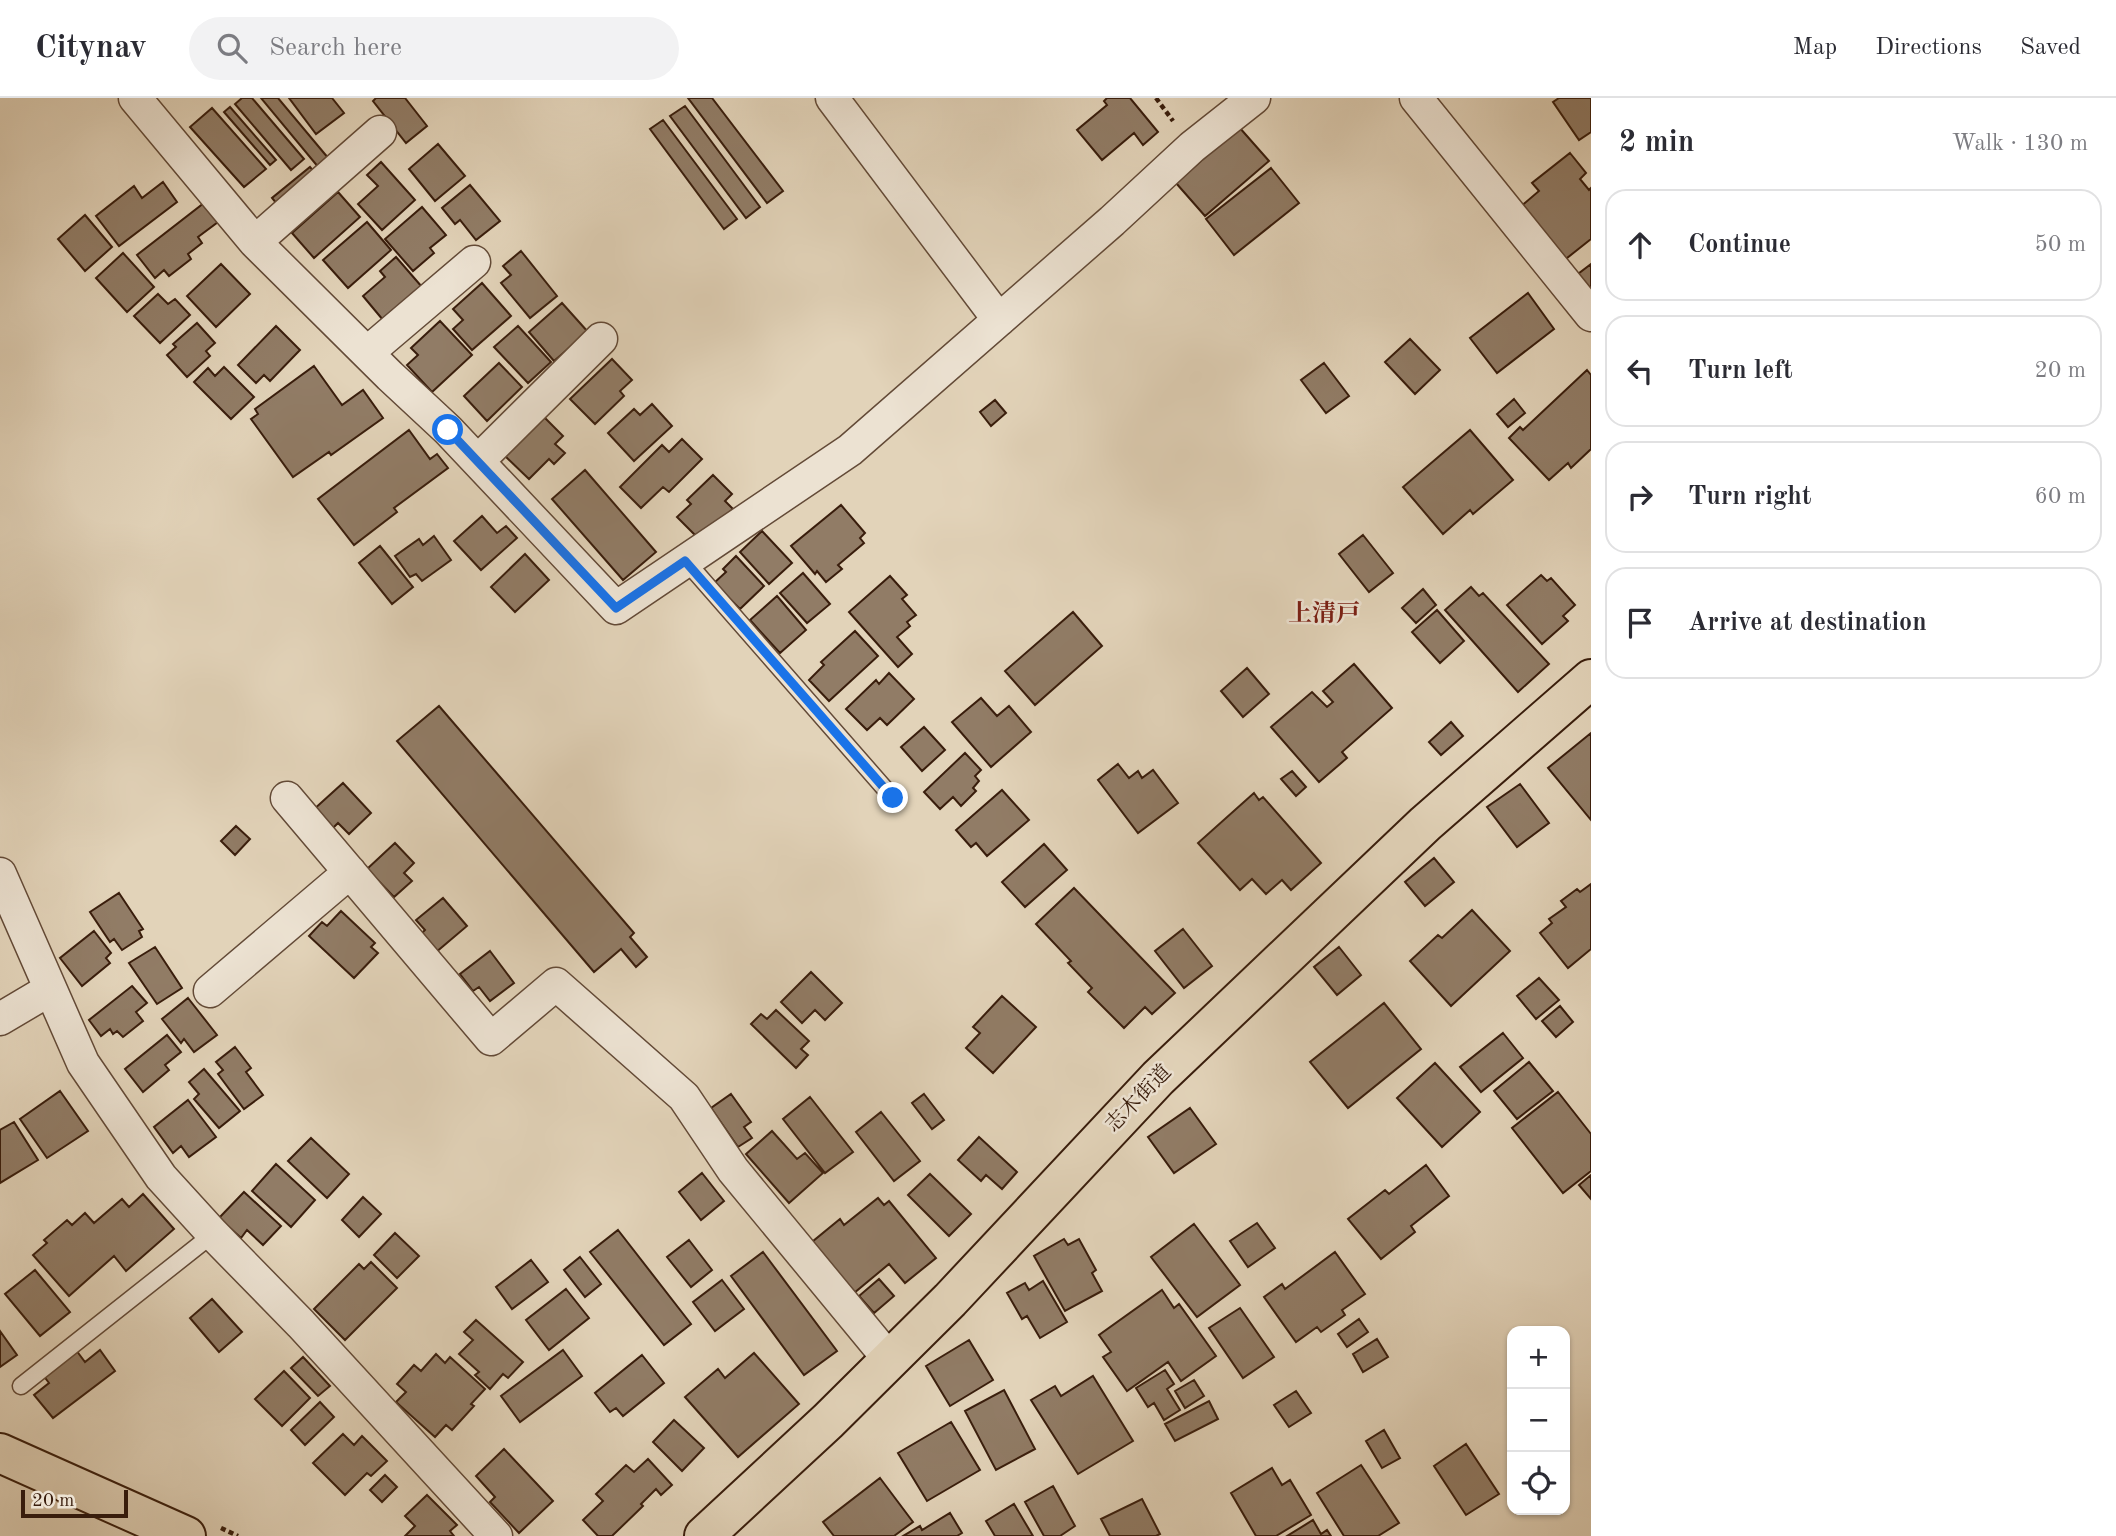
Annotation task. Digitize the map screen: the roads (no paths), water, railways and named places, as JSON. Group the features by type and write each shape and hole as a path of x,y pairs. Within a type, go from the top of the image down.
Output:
{"main road":[{"name":"志木街道","path":"704,1536 828,1421 950,1300 1168,1068 1425,824 1591,679"},
{"path":"0,1453 186,1536"}],"street":[{"path":"135,98 255,242 448,430 616,608 850,450 1112,221 1192,147 1254,98"},
{"path":"832,98 999,320"},
{"path":"1416,98 1591,315"},
{"path":"255,242 380,132"},
{"path":"367,353 474,262"},
{"path":"478,461 601,339"},
{"path":"286,797 491,1039 556,984 684,1097 733,1170 889,1359"},
{"path":"210,991 350,872"},
{"path":"0,874 83,1063 161,1177 496,1536"},
{"path":"0,1019 50,990"}],"lane":[{"path":"685,561 893,798"},
{"path":"21,1386 213,1234"}],"district":[{"name":"上清戸","path":"1324,615"}]}
